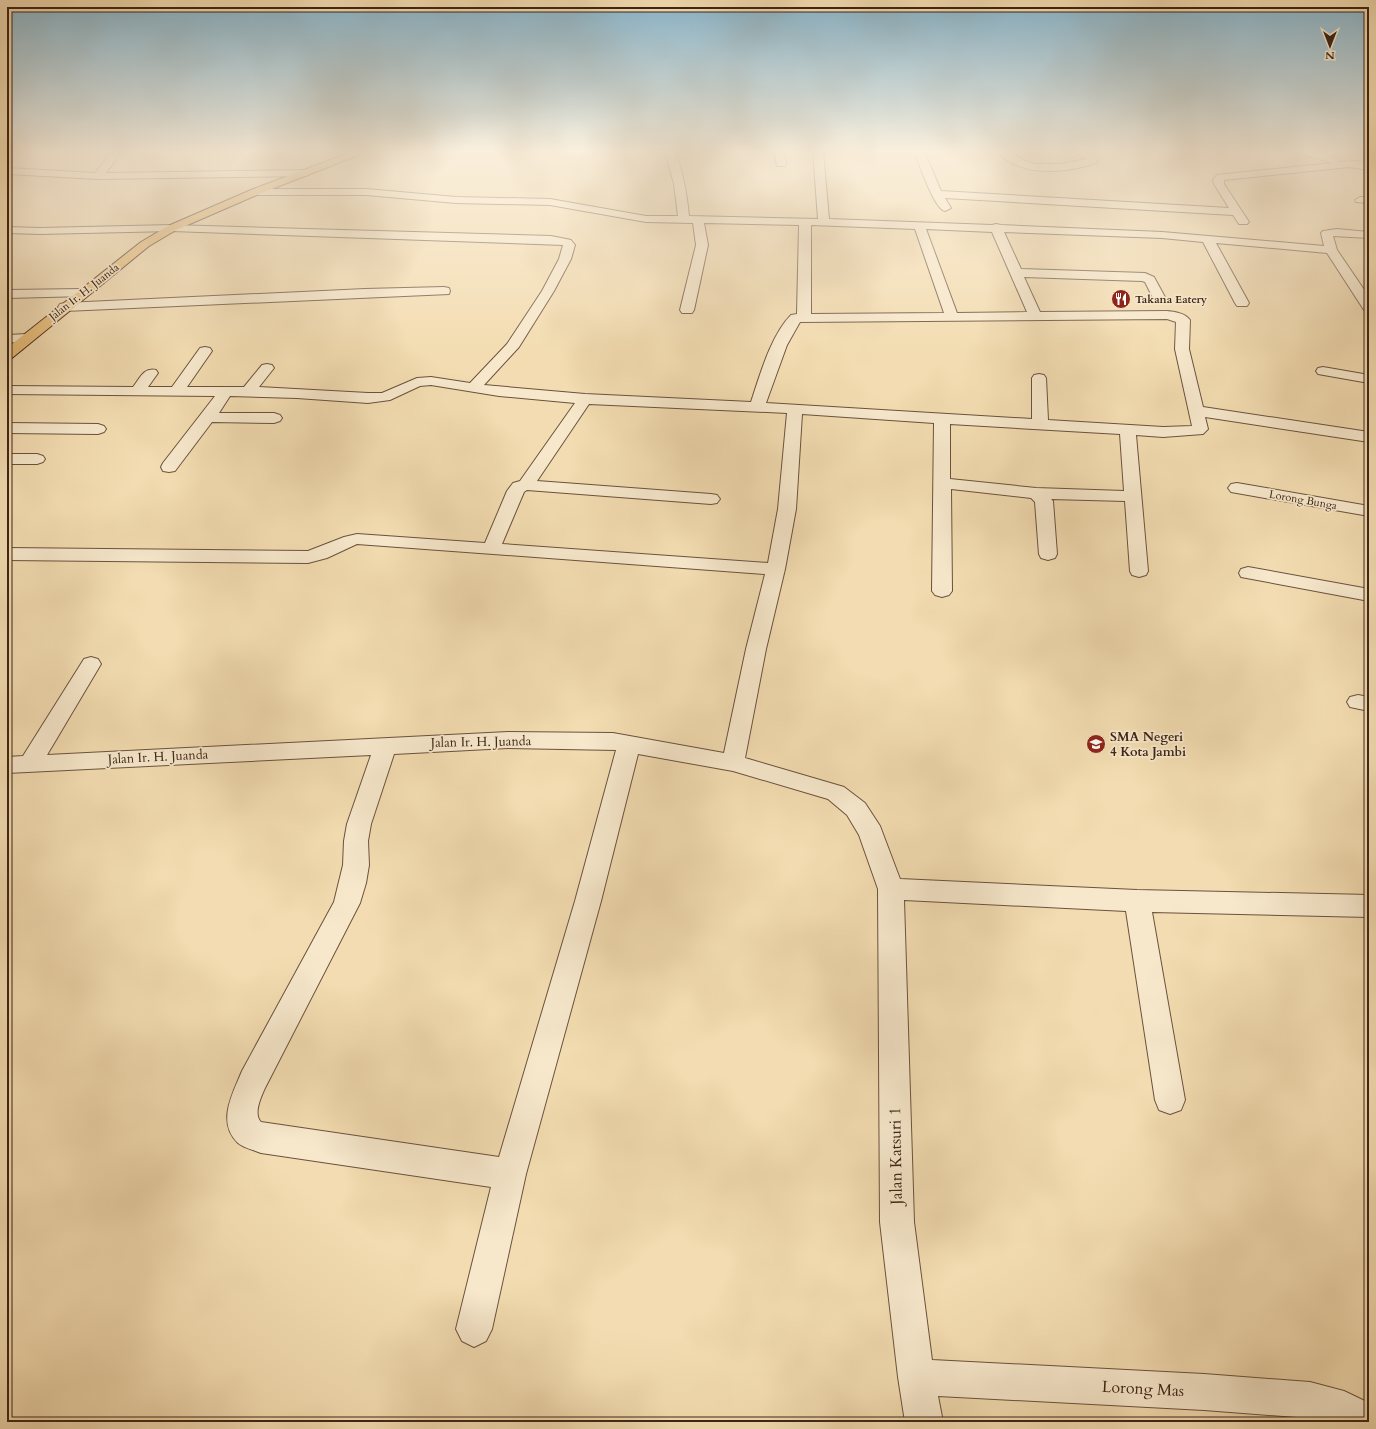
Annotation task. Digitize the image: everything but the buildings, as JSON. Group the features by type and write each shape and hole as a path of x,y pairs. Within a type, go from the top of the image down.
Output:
{"main road":[{"name":"Jalan Ir. H. Juanda","path":"7,354 145,244 172,228 196,218"}],"street":[{"path":"632,218 996,227 1207,238 1331,250"},
{"path":"824,218 824,222"},
{"path":"949,218 953,226"},
{"path":"1241,218 1255,242"},
{"path":"687,310 702,245 698,219"},
{"path":"804,317 805,221"},
{"path":"919,225 952,316"},
{"path":"996,227 1035,316"},
{"path":"7,230 40,231 172,228 551,240 567,242 569,244 568,252 548,291 512,346 474,387"},
{"path":"1369,234 1337,232 1328,233 1331,250 1369,307"},
{"path":"1207,238 1242,303"},
{"path":"1016,273 1144,277 1150,280 1160,300"},
{"path":"65,307 365,293 444,292"},
{"path":"7,294 82,294"},
{"path":"7,390 176,392 248,391 368,398 384,396 417,382 424,381 474,387 499,392 585,399 757,407 1164,432 1197,431 1200,429 1182,349 1183,320 1181,318 1167,315 796,318 791,322 779,347 757,407"},
{"path":"7,339 26,338"},
{"path":"176,392 204,351"},
{"path":"248,391 267,368"},
{"path":"1323,371 1369,379"},
{"path":"138,391 151,372"},
{"path":"1039,378 1040,424"},
{"path":"169,467 226,391"},
{"path":"526,485 585,399"},
{"path":"733,763 756,649 776,570 787,509 795,410"},
{"path":"1196,411 1369,437"},
{"path":"208,417 274,418"},
{"path":"942,418 942,591"},
{"path":"7,428 98,428"},
{"path":"1128,429 1139,571"},
{"path":"7,459 37,459"},
{"path":"942,483 1036,493 1133,496"},
{"path":"491,549 516,491 526,485 711,499"},
{"name":"Lorong Bunga","path":"1237,488 1369,512"},
{"path":"1036,493 1044,501 1048,554"},
{"path":"7,554 308,557 320,554 351,540 357,539 776,570"},
{"path":"1248,573 1369,595"},
{"path":"30,764 91,664"},
{"name":"Jalan Ir. H. Juanda","path":"7,765 508,740 613,741 628,745 733,763 836,793 856,809 871,832 891,889"},
{"path":"386,745 359,824 356,840 356,865 353,883 347,903 253,1081 242,1105 243,1120 249,1132 261,1138 510,1174"},
{"path":"474,1329 510,1174 588,901 628,745"},
{"path":"891,889 1137,901 1369,906"},
{"name":"Jalan Katsuri 1","path":"891,889 897,1222 916,1377 924,1422"},
{"path":"1137,901 1170,1100"},
{"name":"Lorong Mas","path":"916,1377 1204,1392 1310,1400 1344,1410 1366,1422"}],"place":[{"name":"Takana Eatery","path":"1121,299"},
{"name":"SMA Negeri 4 Kota Jambi","path":"1096,744"}]}
